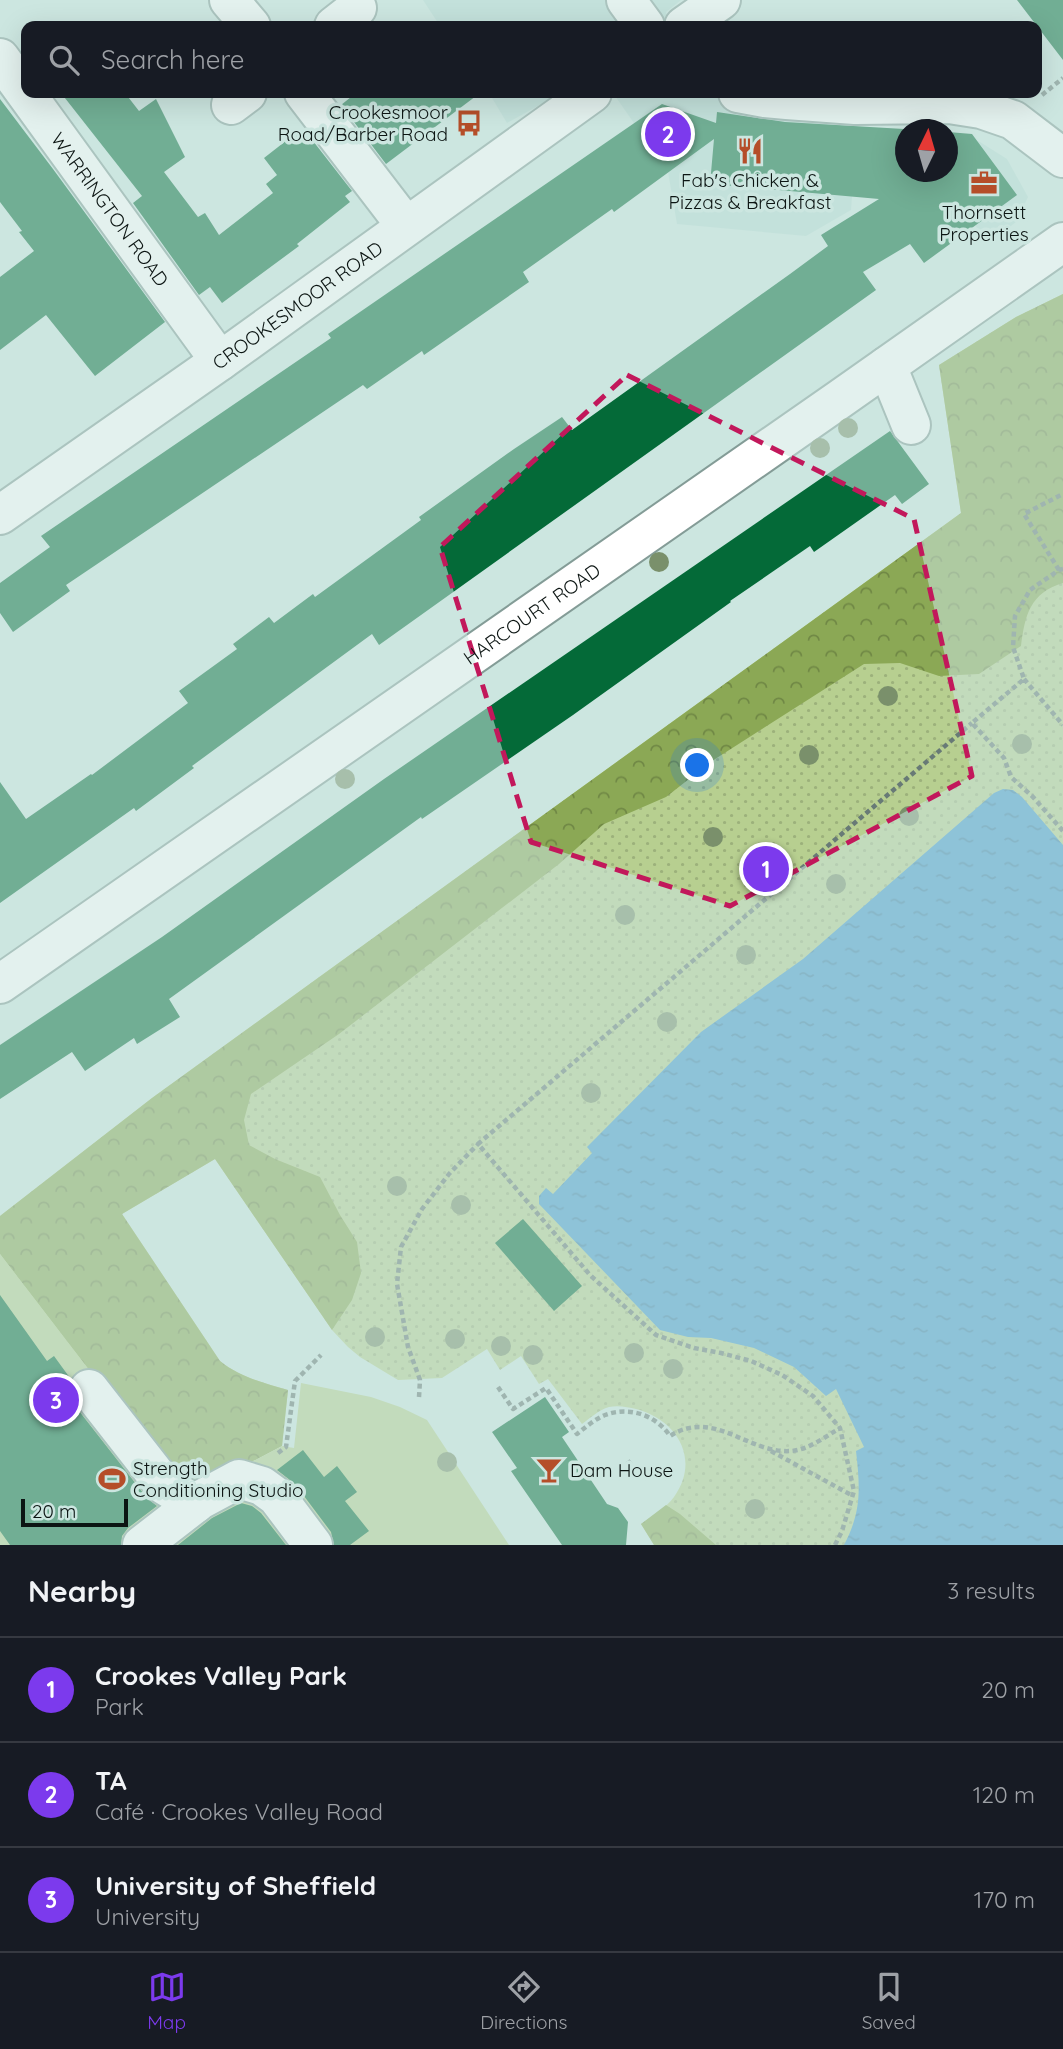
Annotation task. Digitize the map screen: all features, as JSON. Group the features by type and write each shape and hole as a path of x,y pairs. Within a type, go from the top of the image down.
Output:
{"street":[{"path":"229,0 247,21"},
{"path":"626,0 641,21"},
{"path":"691,21 721,0"},
{"name":"WARRINGTON ROAD","path":"0,58 21,87"},
{"name":"WARRINGTON ROAD","path":"29,98 220,361"},
{"path":"308,98 406,226"},
{"name":"CROOKESMOOR ROAD","path":"0,514 220,361 585,98"},
{"path":"760,98 855,105 949,104 981,109 1013,120 1063,158"},
{"name":"HARCOURT ROAD","path":"0,984 1063,242"},
{"path":"887,366 911,425"},
{"path":"89,1389 164,1485 195,1504"},
{"path":"142,1545 195,1504 239,1479 262,1486 277,1497 313,1545"}],"path":[{"path":"1063,494 1024,514 1061,570 1030,590 1015,616 1013,647 1024,680 1063,725"},
{"path":"419,1396 420,1380 408,1347 397,1284 401,1247 422,1209 449,1174 478,1144 1024,680"},
{"path":"972,723 1004,758 1011,777 1063,831"},
{"path":"478,1144 590,1276 656,1335 694,1348 751,1361 782,1375 813,1396 840,1428 849,1465 853,1496 835,1545"},
{"path":"286,1447 295,1381 321,1355"},
{"path":"498,1387 513,1409 545,1388 577,1434 604,1416 624,1411 658,1423 670,1436 686,1429 703,1427 725,1430 767,1449 853,1496"},
{"path":"767,1449 794,1451 816,1443 840,1428"}],"highlighted area":[{"path":"627,375 914,519 972,776 730,906 531,842 440,547"}],"shaded area":[{"path":"423,0 681,0 666,12 668,21 437,21"},
{"path":"492,98 552,98 507,123"},
{"path":"616,98 753,98 858,117 851,210 806,236 677,224 668,172"},
{"path":"958,134 980,142 1007,159 1028,197 1016,222 988,244 945,182 958,182"}],"green space":[{"path":"1063,294 1063,1545 654,1545 641,1524 674,1497 682,1483 685,1469 685,1455 680,1443 663,1422 651,1414 616,1406 602,1410 582,1424 548,1379 539,1384 521,1356 500,1370 487,1349 442,1378 398,1380 360,1357 332,1330 215,1159 122,1214 220,1361 244,1375 288,1390 282,1446 215,1481 0,1307 0,1216 152,1098 961,513 939,365 1016,317"},
{"path":"1063,294 1063,583 1052,587 1036,599 1027,615 1021,646 979,674 939,676 900,663 864,664 712,761 666,797 604,824 559,864 339,1034 251,1094 244,1120 249,1145 320,1177 357,1242 361,1273 352,1300 332,1330 215,1159 122,1214 220,1361 244,1375 288,1390 282,1446 215,1481 159,1461 0,1254 0,1216 152,1098 961,513 939,365 1016,317"},
{"path":"0,1254 159,1461 215,1481 282,1446 294,1448 301,1383 371,1397 427,1420 509,1545 0,1545"},
{"path":"666,1505 716,1545 654,1545 641,1524"}],"water":[{"path":"1003,789 1013,790 1022,797 1063,845 1063,1545 844,1545 857,1510 856,1451 864,1447 836,1389 826,1396 794,1367 754,1348 660,1330 539,1204 539,1196 546,1188 553,1194 592,1153 587,1147 701,1032 803,959 994,793"}],"building":[{"path":"1017,0 1063,0 1063,60 1042,33 1042,21 1033,21"},
{"path":"65,98 129,98 139,111 156,99 185,157 164,172 198,217 205,213 219,235 273,193 266,184 277,175 264,158 296,133 299,137 306,132 352,191 345,196 350,202 297,244 299,246 222,303 210,287 199,295 133,203 142,196"},
{"path":"350,98 473,98 386,164 341,105"},
{"path":"0,99 165,322 95,376 46,315 0,350 0,277 34,251 0,202"},
{"path":"662,104 716,123 717,112 785,122 895,128 895,182 958,182 958,133 972,134 1017,195 924,263 910,244 863,272 876,290 379,645 372,634 192,766 194,768 136,811 134,808 0,903 0,782 26,819 92,775 188,703 179,691 237,649 233,644 269,617 274,623 313,594 315,597 421,520 419,517 562,417 572,430 828,246 821,235 879,199 710,184 714,139 614,212 612,209 523,272 529,282 424,355 422,351 367,389 363,385 66,585 70,591 13,632 0,613 0,583 50,547 41,536 331,338 328,334"},
{"path":"890,431 929,484 902,504 895,495 814,552 810,546 573,715 422,819 421,817 169,999 180,1017 137,1044 134,1038 85,1071 72,1052 0,1099 0,1045 162,937 384,779"},
{"path":"523,1219 582,1286 554,1311 495,1243"},
{"path":"0,1295 47,1361 54,1356 70,1378 67,1391 72,1402 147,1498 157,1506 128,1528 122,1536 121,1545 10,1545 0,1531"},
{"name":"Dam House","path":"545,1397 569,1432 562,1437 607,1504 618,1508 628,1522 626,1545 562,1545 511,1471 517,1468 492,1432"},
{"path":"303,1450 324,1477 337,1466 357,1492 345,1501 369,1531 350,1545 334,1545 331,1532 295,1484 277,1470"},
{"path":"241,1503 252,1506 261,1513 286,1545 178,1545 212,1518"}],"place":[{"name":"Crookesmoor Road/Barber Road","path":"469,123"},
{"name":"TA","path":"668,134"},
{"name":"Fab's Chicken & Pizzas & Breakfast","path":"750,151"},
{"name":"Thornsett Properties","path":"984,183"},
{"name":"Crookes Valley Park","path":"766,869"},
{"name":"University of Sheffield","path":"56,1400"},
{"name":"Dam House","path":"549,1470"},
{"name":"Strength Conditioning Studio","path":"112,1479"}]}
